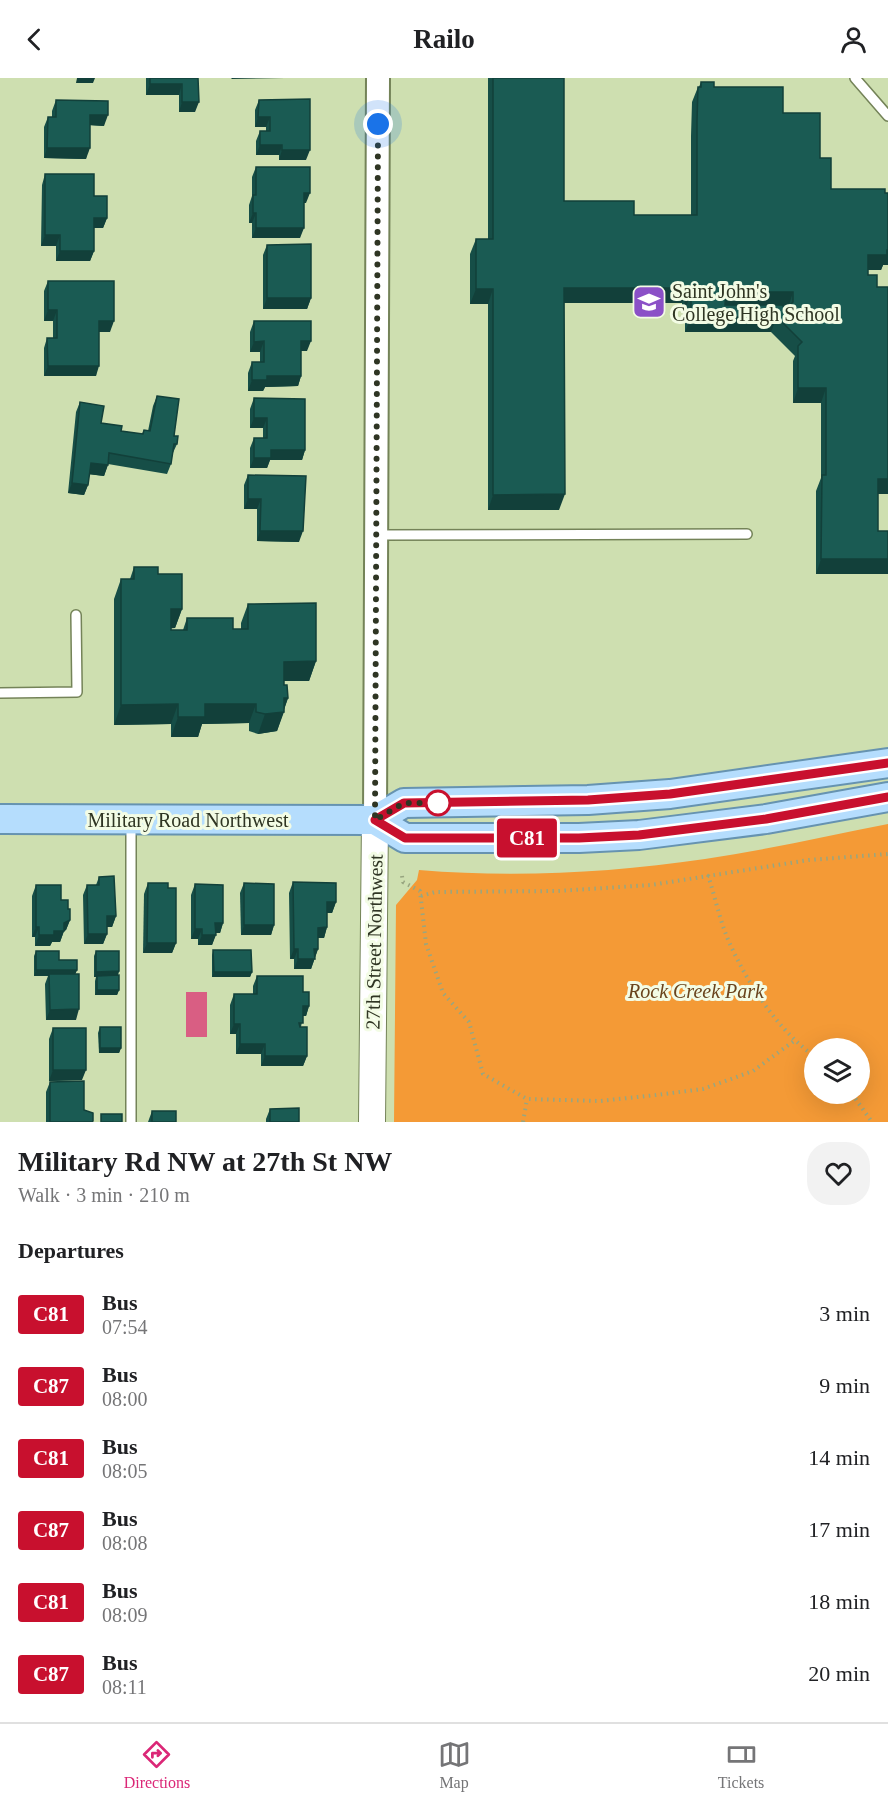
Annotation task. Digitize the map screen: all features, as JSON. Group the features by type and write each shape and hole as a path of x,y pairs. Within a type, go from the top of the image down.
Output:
{"main road":[{"path":"888,763 670,794 588,800 404,803 375,820 405,838 579,838 639,835 766,819 888,797"},
{"name":"Military Road Northwest","path":"0,819 375,820"},
{"name":"27th Street Northwest","path":"372,1122 375,820"}],"street":[{"name":"27th Street Northwest","path":"375,820 378,78"}],"lane":[{"path":"855,78 888,116"},
{"path":"376,535 747,534"},
{"path":"0,693 77,692 76,615"},
{"path":"131,820 131,1122"}],"path":[{"path":"421,896 435,892 558,891 651,885 810,860 888,854"},
{"path":"708,875 733,950 749,980 794,1041 804,1048"},
{"path":"402,876 403,882 420,891 426,944 442,993 469,1022 483,1074 527,1099 600,1101 703,1089 753,1071 794,1041"},
{"path":"523,1122 527,1099"},
{"path":"859,1104 872,1122"}],"green space":[{"name":"Rock Creek Park","path":"888,824 888,1122 394,1122 396,905 417,880 419,870 490,874 598,871 669,864 774,847"}],"shaded area":[{"path":"186,992 207,992 207,1037 186,1037"}],"building":[{"path":"150,78 198,78 199,102 182,102 182,84 150,84"},
{"path":"493,78 564,78 564,201 634,201 634,215 697,215 698,87 701,87 701,82 714,82 714,87 783,87 783,113 820,113 820,158 831,158 831,189 885,189 885,193 888,193 887,255 868,255 868,275 877,275 877,287 888,287 888,479 878,479 878,531 888,531 888,559 821,559 822,475 826,475 826,388 798,388 798,346 802,342 777,317 691,317 691,294 688,294 688,288 564,288 565,494 493,495 493,289 476,289 476,239 493,239","holes":["726,292 793,292 793,302 786,309 782,305 725,305"]},
{"path":"310,99 310,150 282,150 282,145 260,145 260,131 270,131 270,117 258,117 259,100"},
{"path":"56,100 108,101 108,115 90,115 90,148 47,148 48,117 56,117"},
{"path":"256,167 310,167 310,193 304,193 304,228 256,228 253,195 256,195"},
{"path":"45,174 94,174 94,196 107,196 107,218 94,218 94,251 60,251 60,235 45,235"},
{"path":"311,244 311,298 267,298 267,245"},
{"path":"48,281 114,281 114,321 99,321 99,366 48,366 47,338 57,338 57,310 48,310"},
{"path":"254,321 311,321 311,341 301,341 301,376 267,376 267,380 252,380 252,362 264,362 264,341 254,342"},
{"path":"157,396 179,399 174,436 178,436 177,444 174,444 171,464 109,453 108,465 91,463 88,485 72,483 80,402 104,406 101,423 122,426 121,431 143,434 144,430 150,431"},
{"path":"254,398 305,399 305,450 271,450 271,458 254,458 254,438 267,438 267,418 254,418"},
{"path":"248,475 306,476 303,531 260,531 261,499 248,499"},
{"path":"134,567 158,567 158,574 182,574 182,609 171,609 171,630 187,630 187,618 233,618 233,629 248,629 248,604 316,603 316,661 284,662 284,685 287,685 288,698 284,698 284,712 265,714 256,712 256,704 205,704 205,717 178,717 178,704 121,705 121,579 134,579"},
{"path":"114,876 116,916 107,916 107,934 88,934 87,885 99,885 99,877"},
{"path":"293,882 336,883 336,902 327,902 327,927 318,928 318,949 314,949 315,959 298,959 298,949 294,949"},
{"path":"148,883 168,883 168,888 176,888 176,943 147,943"},
{"path":"244,883 274,884 274,925 244,925"},
{"path":"195,884 223,885 223,923 215,923 216,935 202,935 202,929 195,929"},
{"path":"36,885 61,885 61,900 68,900 68,909 70,909 70,920 64,923 64,931 54,931 54,935 39,935 39,927 36,927"},
{"path":"213,950 251,950 252,972 214,972"},
{"path":"36,951 59,951 59,960 77,960 77,970 36,970"},
{"path":"96,951 119,951 119,971 96,972"},
{"path":"49,974 79,974 79,1009 50,1010"},
{"path":"119,975 119,990 97,990 97,976"},
{"path":"257,976 303,976 303,992 309,992 309,1006 303,1006 303,1023 299,1023 300,1027 307,1027 307,1056 265,1056 265,1044 240,1044 240,1024 234,1024 234,994 257,994"},
{"path":"100,1027 121,1027 121,1048 100,1048"},
{"path":"53,1028 86,1028 86,1070 53,1070"},
{"path":"84,1081 84,1110 93,1113 93,1121 50,1122 50,1082"},
{"path":"299,1108 299,1122 270,1122 270,1109"},
{"path":"152,1111 176,1111 176,1122 152,1122"},
{"path":"101,1114 122,1114 122,1122 101,1122"}],"bus line":[{"name":"C81","path":"888,763 670,794 588,800 404,803 375,820 405,838 579,838 639,835 766,819 888,797"}],"place":[{"name":"Saint John's College High School","path":"649,302"}],"route":[{"path":"378,124 375,820 404,803 438,803"}]}
